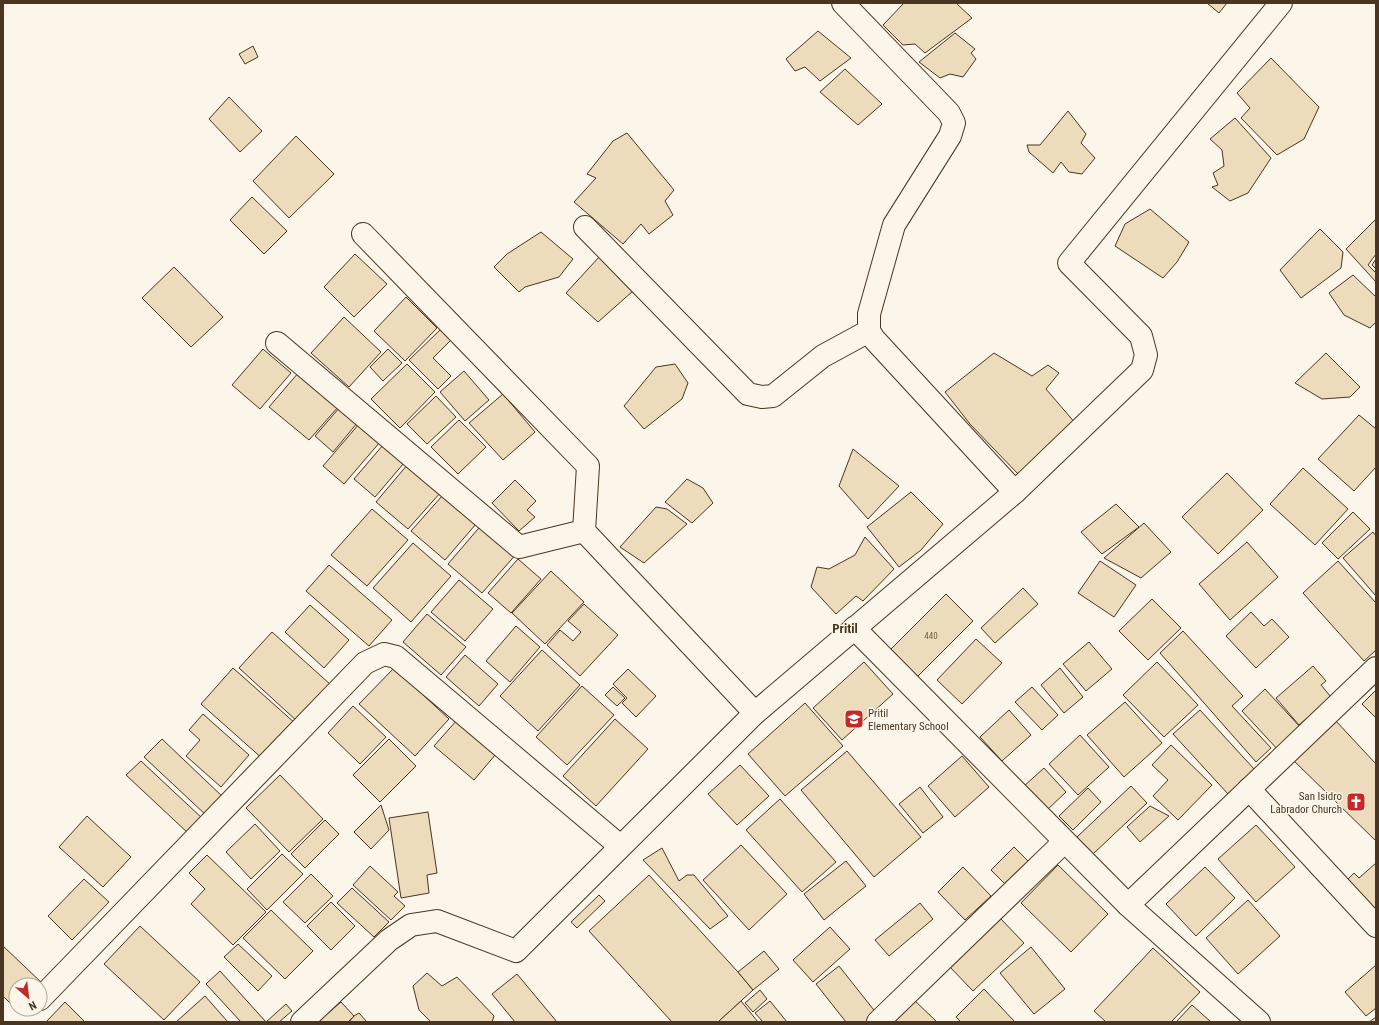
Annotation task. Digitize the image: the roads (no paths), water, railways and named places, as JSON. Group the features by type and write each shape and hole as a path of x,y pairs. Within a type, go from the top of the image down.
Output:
{"street":[{"path":"843,3 949,113 954,123 950,136 894,225 869,314 869,331 874,339 1015,492"},
{"path":"302,1022 389,940 411,925 437,921 516,950 754,713 1015,492 1142,370 1146,354 1141,336 1070,264 1280,3"},
{"path":"585,227 748,394 762,397 773,396 823,356 869,331"},
{"path":"363,234 588,466 584,531 754,713"},
{"path":"277,343 518,547 584,531"},
{"path":"854,628 1128,906 1259,1022"},
{"path":"48,991 365,663 384,654 396,657 620,846"},
{"path":"1128,906 1376,668"},
{"path":"1250,789 1376,926"},
{"path":"878,1022 1064,842"}],"place":[{"name":"Pritil Elementary School","path":"854,719"},
{"name":"San Isidro Labrador Church","path":"1356,802"}],"district":[{"name":"Pritil","path":"845,628"}]}
